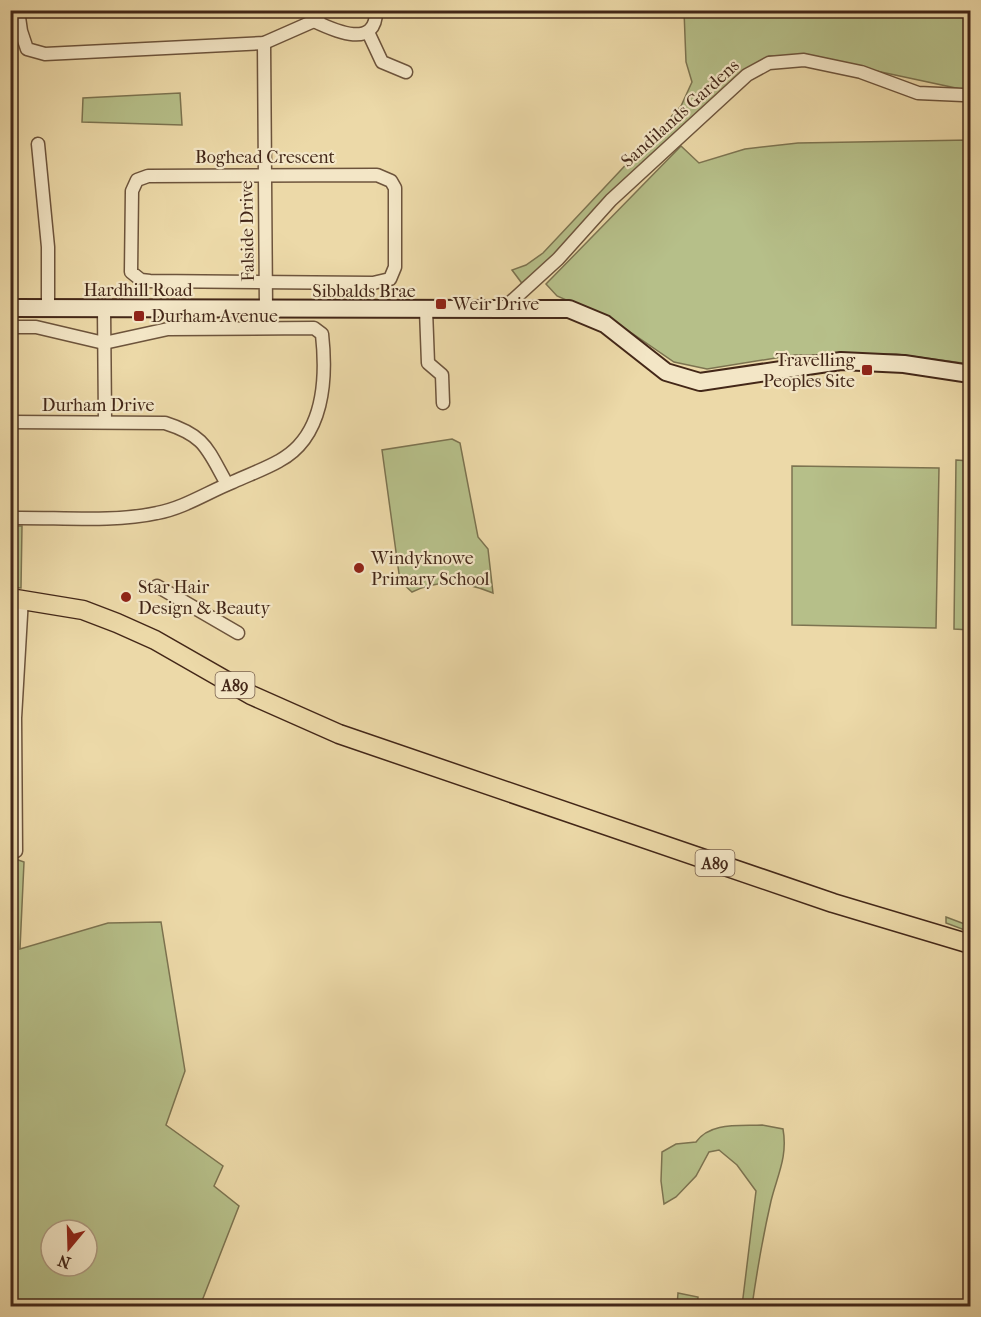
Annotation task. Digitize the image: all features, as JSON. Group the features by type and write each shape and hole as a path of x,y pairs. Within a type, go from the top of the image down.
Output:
{"main road":[{"name":"Hardhill Road","path":"10,308 266,311"},
{"name":"Sibbalds Brae","path":"266,311 569,309 605,324 666,372 700,382 841,361 904,364 970,374"},
{"name":"A89","path":"16,598 83,610 117,623 155,640 251,695 339,734 833,903 970,944"}],"street":[{"path":"18,10 27,49 45,54 264,43 314,21 324,10"},
{"path":"314,21 352,36 368,32 375,22 376,10"},
{"path":"368,32 382,62 406,72"},
{"name":"Falside Drive","path":"264,43 266,311"},
{"name":"Sandilands Gardens","path":"502,309 558,259 611,200 747,75 763,65 804,60 861,72 918,93 963,95"},
{"path":"38,144 48,247 48,309"},
{"name":"Boghead Crescent","path":"264,174 377,174 391,181 395,188 395,267 390,279 373,283 150,281 134,277 129,265 132,191 137,180 147,176 264,174"},
{"path":"104,309 105,421"},
{"path":"426,310 428,363 442,375 443,403"},
{"path":"10,327 36,327 104,343 168,329 314,328 322,334 324,373 321,402 315,421 295,448 281,460 157,513 130,517 10,518"},
{"name":"Durham Drive","path":"10,423 105,421 165,423 188,430 205,446 226,484"},
{"path":"157,585 238,633"},
{"path":"16,598 16,851"}],"green space":[{"path":"684,11 970,11 970,91 867,69 786,56 769,56 742,73 524,286 512,270 526,265 543,253 681,106 692,82 686,62"},
{"path":"180,93 182,125 82,122 83,98"},
{"path":"970,140 970,364 896,354 794,355 707,369 674,362 614,321 557,296 546,284 681,146 699,163 745,149 798,143"},
{"path":"452,439 460,443 478,537 488,549 493,593 473,586 452,583 432,585 412,592 400,581 382,450"},
{"path":"956,460 970,461 970,630 954,629"},
{"path":"792,466 939,468 936,628 792,625"},
{"path":"11,526 22,526 21,588 11,587"},
{"path":"10,857 24,862 20,949 108,923 161,922 185,1071 166,1125 223,1166 214,1186 239,1206 200,1306 11,1306"},
{"path":"946,917 970,926 970,932 946,923"},
{"path":"762,1125 783,1129 784,1149 765,1227 752,1306 742,1306 756,1191 737,1165 719,1150 709,1152 696,1176 676,1197 664,1204 661,1181 662,1152 676,1144 696,1142 709,1131 717,1128"},
{"path":"678,1293 698,1297 697,1306 677,1306"}],"place":[{"name":"Weir Drive","path":"441,304"},
{"name":"Durham Avenue","path":"139,316"},
{"name":"Travelling Peoples Site","path":"867,370"},
{"name":"Windyknowe Primary School","path":"359,568"},
{"name":"Star Hair Design & Beauty","path":"126,597"}]}
